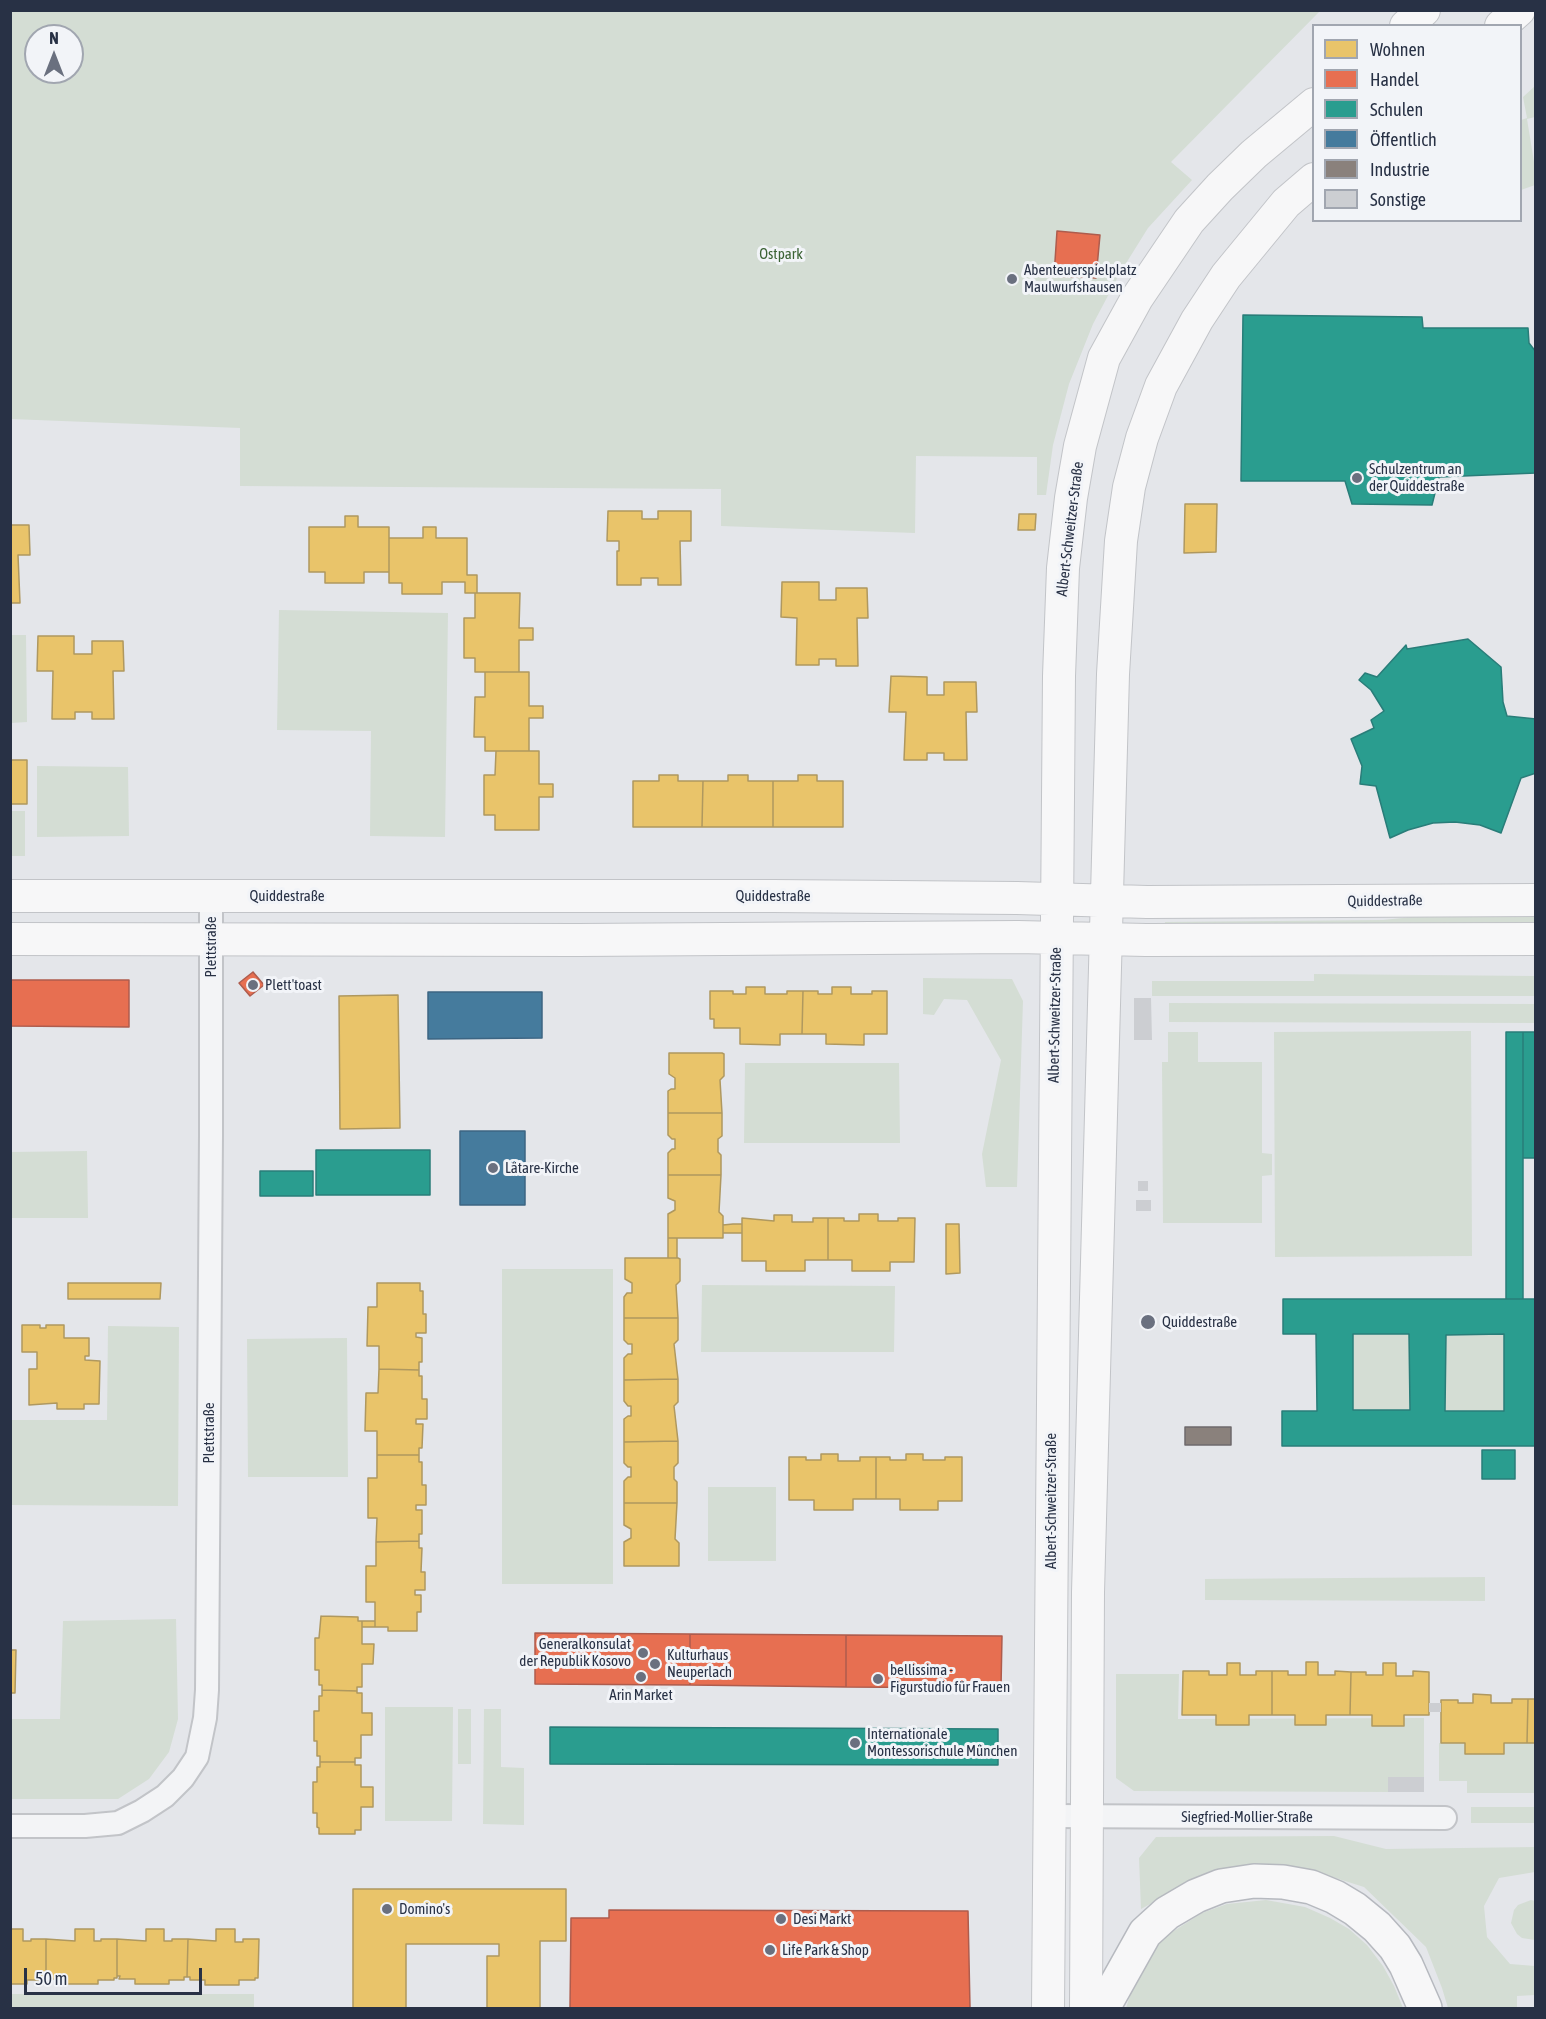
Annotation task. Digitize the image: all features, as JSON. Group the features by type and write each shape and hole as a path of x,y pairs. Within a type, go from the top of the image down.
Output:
{"highway":[{"path":"1103,2008 1145,1933 1167,1913 1196,1896 1221,1886 1254,1881 1283,1882 1311,1887 1356,1909 1395,1947 1411,1974 1425,2008"}],"main road":[{"path":"1408,24 1424,10"},
{"path":"1503,24 1519,10"},
{"name":"Albert-Schweitzer-Straße","path":"1048,2008 1056,938 1059,676 1063,568 1080,446 1104,358 1137,297 1189,221 1254,154 1312,106"},
{"path":"1086,2008 1088,1592 1113,674 1121,541 1130,487 1142,438 1161,386 1197,320 1226,276 1286,204 1312,181"},
{"name":"Quiddestraße","path":"10,896 773,896 1294,902 1536,900"},
{"path":"10,939 1536,939"}],"street":[{"name":"Plettstraße","path":"10,1826 85,1826 118,1822 142,1811 165,1796 183,1778 197,1757 205,1718 207,1690 211,896"},
{"name":"Siegfried-Mollier-Straße","path":"1049,1816 1445,1818"}],"green space":[{"name":"Ostpark","path":"11,11 1320,11 1171,162 1192,180 1148,228 1120,273 1093,324 1069,384 1053,445 1046,495 1037,495 1037,457 916,456 915,533 721,526 721,489 240,486 240,428 11,419"},
{"path":"1535,86 1535,117 1527,119 1535,168 1535,185 1522,190 1522,120 1527,118 1523,97"},
{"path":"279,610 448,613 445,837 370,836 371,731 277,730"},
{"path":"11,635 26,635 27,722 11,723"},
{"path":"37,766 128,767 129,836 37,837"},
{"path":"11,811 25,811 25,856 11,856"},
{"path":"1535,912 1536,932 1165,931 1165,922 1383,920 1450,913"},
{"path":"1314,974 1535,976 1535,996 1152,996 1152,981 1314,981"},
{"path":"923,978 1012,979 1023,1001 1017,1187 986,1187 982,1154 1001,1060 967,1000 944,999 934,1015 923,1014"},
{"path":"1169,1003 1535,1004 1535,1023 1169,1022"},
{"path":"1471,1031 1472,1256 1275,1257 1274,1032"},
{"path":"1168,1032 1198,1032 1198,1062 1262,1062 1262,1153 1272,1154 1272,1175 1262,1176 1262,1223 1163,1223 1162,1062 1168,1062"},
{"path":"745,1063 899,1063 900,1143 744,1143"},
{"path":"87,1151 88,1218 11,1218 11,1152"},
{"path":"502,1269 613,1269 613,1584 502,1584"},
{"path":"702,1285 895,1286 894,1352 701,1352"},
{"path":"108,1326 179,1327 178,1506 11,1505 11,1420 107,1420"},
{"path":"1353,1334 1409,1334 1410,1410 1353,1410"},
{"path":"1504,1334 1504,1411 1445,1411 1446,1335"},
{"path":"347,1338 348,1477 248,1477 247,1339"},
{"path":"708,1487 776,1487 776,1561 708,1561"},
{"path":"1485,1577 1485,1601 1205,1600 1205,1579"},
{"path":"176,1619 178,1719 169,1752 149,1779 118,1799 11,1799 11,1719 60,1719 63,1621"},
{"path":"1116,1674 1179,1674 1178,1719 1424,1718 1424,1777 1388,1777 1388,1792 1134,1791 1116,1778"},
{"path":"385,1707 453,1707 452,1821 385,1821"},
{"path":"458,1709 471,1709 471,1764 458,1764"},
{"path":"484,1709 501,1709 501,1767 524,1768 524,1825 483,1824"},
{"path":"1439,1743 1535,1743 1535,1793 1467,1793 1467,1781 1439,1781"},
{"path":"1471,1807 1535,1807 1535,1823 1471,1823"},
{"path":"1334,1836 1386,1849 1535,1847 1535,1872 1499,1878 1484,1906 1487,1937 1510,1964 1535,1966 1535,1995 1517,1996 1517,2008 1448,2008 1426,1947 1364,1887 1326,1875 1277,1872 1172,1892 1141,1909 1139,1858 1156,1837"},
{"path":"1266,1900 1305,1907 1349,1929 1367,1945 1383,1966 1403,2008 1126,2008 1131,1992 1140,1978 1135,1963 1158,1941 1202,1913 1227,1904"},
{"path":"1531,1900 1535,1901 1535,1940 1522,1938 1511,1923 1514,1910 1518,1905"},
{"path":"11,1994 254,1994 254,2008 11,2008"}],"building: Wohnen":[{"path":"1185,504 1217,504 1216,552 1184,553"},
{"path":"608,511 642,511 642,519 658,519 658,511 691,511 691,541 680,541 681,585 658,585 658,578 641,578 641,585 617,585 619,541 607,541"},
{"path":"1019,514 1036,514 1035,530 1018,530"},
{"path":"345,516 358,516 358,527 389,527 389,572 364,572 364,583 325,583 325,572 309,572 309,527 345,527"},
{"path":"10,525 29,525 30,555 18,555 20,603 10,603"},
{"path":"423,527 436,527 436,538 467,538 467,575 477,575 477,593 465,593 465,582 442,582 442,594 402,594 402,583 389,583 389,538 423,538"},
{"path":"782,582 819,582 819,600 836,600 836,588 867,588 868,618 857,618 858,666 836,666 836,659 819,659 819,665 796,665 797,618 781,617"},
{"path":"475,593 520,593 519,628 533,628 533,640 519,640 519,672 475,672 475,658 464,658 464,618 475,618"},
{"path":"38,636 74,636 74,654 92,654 92,641 123,641 124,671 113,671 114,719 92,719 92,712 75,712 75,719 52,719 53,671 37,671"},
{"path":"485,672 529,672 529,706 543,706 543,718 529,718 529,751 485,751 485,737 474,737 475,697 485,697"},
{"path":"891,676 927,677 927,695 944,695 944,682 976,682 977,712 966,712 967,760 944,760 944,753 927,753 927,760 904,760 906,712 889,712"},
{"path":"496,751 539,751 539,784 553,784 553,797 539,797 539,830 495,830 495,815 484,815 484,775 495,775"},
{"path":"10,760 27,760 27,804 10,804"},
{"path":"659,775 678,775 678,781 703,781 702,827 633,827 633,781 659,781"},
{"path":"728,775 748,775 748,781 773,781 773,827 702,827 703,781 728,781"},
{"path":"798,775 817,775 817,781 843,781 843,827 773,827 773,781 798,781"},
{"path":"746,987 765,987 765,994 803,991 802,1034 780,1034 780,1045 740,1044 740,1028 714,1028 714,1019 710,1019 710,991 733,991 733,994 746,994"},
{"path":"832,987 851,987 851,994 887,991 887,1034 864,1034 864,1045 826,1044 826,1034 802,1034 803,991 832,994"},
{"path":"398,995 400,1128 340,1129 339,996"},
{"path":"669,1053 724,1054 724,1076 720,1080 722,1113 668,1113 668,1091 675,1089 675,1078 669,1074"},
{"path":"668,1113 722,1113 722,1136 718,1139 721,1175 668,1175 668,1153 675,1149 675,1139 668,1135"},
{"path":"668,1175 721,1175 719,1212 723,1216 723,1238 668,1238 668,1214 675,1210 675,1201 668,1198"},
{"path":"859,1214 878,1214 878,1221 915,1218 914,1262 890,1262 890,1271 852,1271 852,1260 828,1260 828,1218 859,1221"},
{"path":"774,1215 792,1215 792,1222 813,1222 813,1218 828,1218 828,1260 805,1260 805,1271 766,1271 766,1261 742,1261 742,1218 774,1221"},
{"path":"742,1224 742,1233 723,1233 723,1225"},
{"path":"946,1224 959,1224 960,1273 946,1274"},
{"path":"668,1238 677,1238 677,1258 668,1258"},
{"path":"625,1258 680,1259 680,1281 676,1285 678,1318 624,1318 624,1297 627,1293 632,1293 632,1283 625,1279"},
{"path":"68,1283 161,1283 160,1299 68,1299"},
{"path":"377,1283 420,1283 420,1291 423,1291 423,1314 426,1314 426,1333 416,1333 416,1337 422,1338 422,1362 419,1362 419,1370 379,1369 379,1346 367,1346 368,1307 377,1307"},
{"path":"624,1318 678,1318 678,1340 674,1344 678,1379 624,1380 624,1358 632,1354 632,1344 624,1340"},
{"path":"22,1325 40,1325 40,1328 46,1328 46,1325 64,1325 64,1338 89,1338 89,1356 85,1356 85,1360 100,1361 99,1404 84,1404 84,1409 57,1409 57,1403 29,1405 29,1369 37,1369 37,1352 22,1352"},
{"path":"379,1369 419,1370 419,1376 422,1376 422,1399 427,1399 427,1419 416,1419 416,1424 423,1424 422,1448 419,1448 419,1455 377,1455 377,1431 365,1431 366,1393 378,1393"},
{"path":"678,1379 678,1402 674,1406 678,1441 624,1442 624,1419 631,1416 631,1406 624,1401 624,1380"},
{"path":"678,1441 678,1463 674,1467 677,1503 624,1503 624,1481 631,1477 631,1467 624,1463 624,1442"},
{"path":"821,1454 838,1454 838,1461 860,1461 860,1457 876,1457 876,1499 853,1499 853,1510 814,1510 814,1500 789,1500 789,1457 821,1460"},
{"path":"906,1454 923,1454 923,1460 962,1457 962,1501 938,1501 938,1510 900,1510 900,1499 876,1499 876,1457 906,1460"},
{"path":"377,1455 419,1455 419,1462 422,1462 422,1485 426,1485 426,1505 416,1505 416,1510 422,1510 422,1534 419,1534 419,1541 376,1542 377,1518 368,1518 368,1478 377,1478"},
{"path":"624,1503 677,1503 675,1539 679,1543 679,1566 624,1566 624,1542 631,1538 631,1529 624,1525"},
{"path":"419,1541 419,1548 422,1548 421,1572 425,1572 425,1590 415,1590 415,1595 421,1595 421,1612 417,1612 417,1631 388,1631 388,1627 375,1627 375,1602 366,1602 366,1566 376,1566 376,1542"},
{"path":"321,1616 358,1617 358,1621 362,1621 362,1644 374,1644 373,1664 362,1664 362,1687 357,1687 357,1691 322,1690 322,1685 319,1685 319,1670 315,1670 315,1638 319,1638"},
{"path":"362,1621 375,1621 375,1627 362,1627"},
{"path":"10,1650 16,1650 15,1693 10,1693"},
{"path":"1306,1662 1318,1662 1318,1675 1335,1675 1335,1671 1351,1672 1350,1715 1326,1715 1326,1725 1295,1725 1295,1715 1272,1715 1272,1671 1288,1671 1288,1675 1306,1675"},
{"path":"1227,1663 1240,1663 1240,1675 1256,1675 1256,1671 1272,1671 1272,1715 1249,1715 1249,1725 1216,1725 1216,1715 1182,1715 1183,1671 1209,1671 1209,1675 1227,1675"},
{"path":"1383,1663 1396,1663 1396,1676 1413,1676 1413,1671 1429,1672 1429,1715 1404,1715 1404,1726 1372,1726 1372,1715 1350,1715 1351,1672 1383,1675"},
{"path":"322,1690 362,1693 362,1713 372,1713 372,1735 361,1735 361,1758 355,1758 355,1762 320,1762 320,1756 317,1756 317,1741 314,1741 314,1711 319,1711 319,1696 322,1696"},
{"path":"1473,1694 1491,1695 1491,1703 1512,1703 1512,1699 1528,1699 1527,1743 1504,1743 1504,1754 1465,1754 1465,1743 1441,1743 1441,1700 1473,1703"},
{"path":"1528,1699 1536,1699 1536,1743 1527,1743"},
{"path":"320,1762 355,1762 355,1765 361,1765 361,1787 373,1787 373,1807 361,1807 361,1830 355,1830 355,1834 319,1834 317,1813 313,1813 313,1782 317,1782 317,1767 320,1767"},
{"path":"353,1889 566,1889 566,1941 540,1941 540,2008 487,2008 487,1956 499,1956 499,1944 406,1944 406,2008 353,2008"},
{"path":"10,1929 23,1929 23,1941 46,1939 46,1976 44,1980 27,1980 27,1984 10,1984"},
{"path":"75,1929 94,1929 94,1941 117,1939 117,1978 98,1980 98,1984 64,1984 64,1979 49,1979 46,1976 46,1939 75,1941"},
{"path":"146,1929 164,1929 164,1941 188,1939 187,1977 184,1977 184,1980 169,1980 169,1984 135,1984 135,1979 119,1979 120,1976 117,1976 117,1939 146,1941"},
{"path":"216,1929 235,1929 235,1942 243,1942 243,1939 259,1939 258,1978 239,1980 239,1985 205,1985 205,1980 190,1980 190,1977 187,1977 188,1939 216,1941"}],"building: Handel":[{"path":"1057,231 1100,235 1096,278 1054,276"},
{"path":"253,972 264,985 250,996 239,983"},
{"path":"10,980 129,980 129,1027 10,1026"},
{"path":"535,1633 690,1634 690,1685 535,1684"},
{"path":"690,1634 846,1635 846,1687 690,1685"},
{"path":"846,1635 1002,1636 1001,1688 846,1687"},
{"name":"Life Park & Shop","path":"609,1910 968,1911 970,2008 570,2008 571,1918 609,1918"}],"building: Schulen":[{"path":"1243,315 1422,317 1423,328 1528,328 1529,343 1536,352 1536,473 1439,477 1432,505 1352,504 1345,481 1241,481"},
{"path":"1468,639 1501,667 1503,702 1507,716 1536,719 1536,773 1521,778 1501,833 1480,825 1455,822 1433,823 1390,838 1376,786 1360,784 1362,766 1351,739 1374,728 1371,720 1384,711 1371,690 1359,680 1365,673 1377,677 1406,645 1407,649"},
{"path":"1506,1032 1523,1032 1523,1299 1506,1299"},
{"path":"1523,1032 1536,1032 1536,1158 1523,1158"},
{"path":"316,1150 430,1150 430,1195 316,1195"},
{"path":"260,1171 313,1171 313,1196 260,1196"},
{"path":"1283,1299 1536,1299 1536,1446 1282,1446 1282,1411 1317,1411 1316,1334 1283,1334","holes":["1353,1334 1409,1334 1410,1410 1353,1410","1504,1334 1504,1411 1445,1411 1446,1335"]},
{"path":"1482,1450 1515,1450 1515,1479 1482,1479"},
{"path":"550,1727 998,1729 998,1765 550,1764"}],"building: Öffentlich":[{"path":"428,992 542,992 542,1038 428,1039"},
{"name":"Lätare-Kirche","path":"460,1131 525,1131 525,1205 460,1205"}],"building: Industrie":[{"path":"1185,1427 1231,1427 1231,1445 1185,1445"}],"building: Sonstige":[{"path":"1134,998 1151,998 1152,1040 1134,1040"},
{"path":"1138,1181 1148,1181 1148,1191 1138,1191"},
{"path":"1136,1200 1151,1200 1151,1211 1136,1211"},
{"path":"1429,1703 1441,1703 1441,1712 1429,1712"},
{"path":"1388,1777 1424,1777 1424,1792 1388,1792"}],"place":[{"name":"Abenteuerspielplatz Maulwurfshausen","path":"1012,279"},
{"name":"Schulzentrum an der Quiddestraße","path":"1357,478"},
{"name":"Plett'toast","path":"253,985"},
{"name":"Lätare-Kirche","path":"493,1168"},
{"name":"Quiddestraße","path":"1148,1322"},
{"name":"Generalkonsulat der Republik Kosovo","path":"643,1653"},
{"name":"Kulturhaus Neuperlach","path":"655,1664"},
{"name":"Arin Market","path":"641,1677"},
{"name":"bellissima - Figurstudio für Frauen","path":"878,1679"},
{"name":"Internationale Montessorischule München","path":"855,1743"},
{"name":"Domino's","path":"387,1909"},
{"name":"Desi Markt","path":"781,1919"},
{"name":"Life Park & Shop","path":"770,1950"}]}
